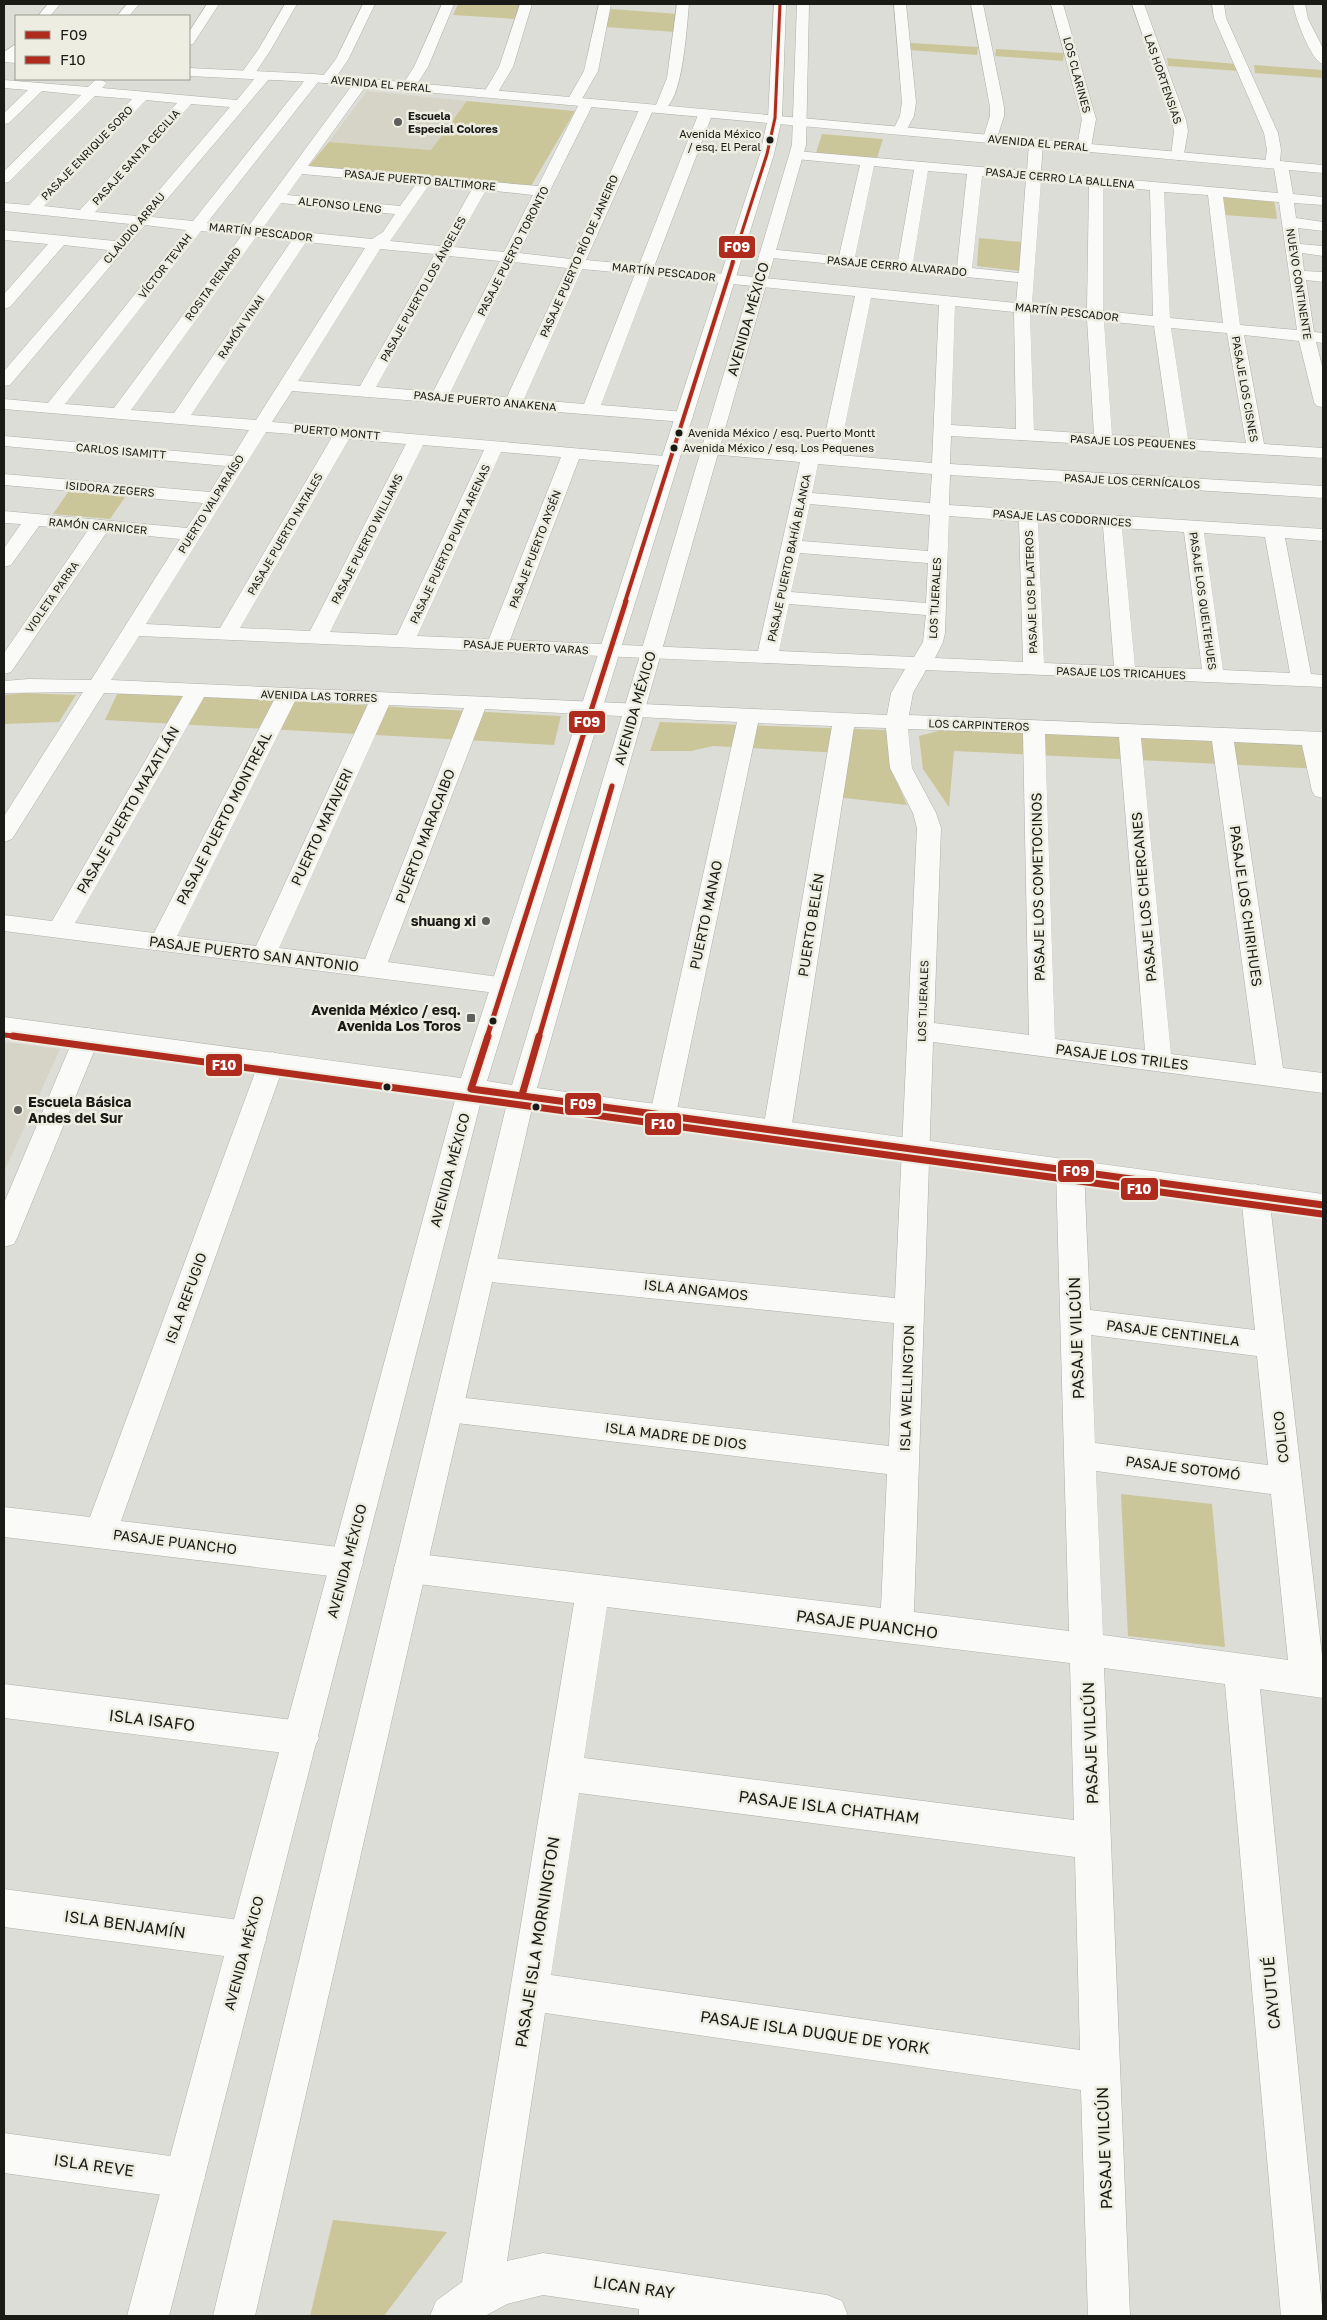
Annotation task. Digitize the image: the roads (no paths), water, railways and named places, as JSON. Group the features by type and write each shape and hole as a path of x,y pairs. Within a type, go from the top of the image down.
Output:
{"street":[{"path":"45,15 54,4"},
{"path":"125,15 133,4"},
{"path":"190,39 213,4"},
{"path":"247,75 264,51 291,4"},
{"name":"VÍCTOR TEVAH","path":"53,408 198,226 321,79 342,60 369,4"},
{"path":"408,86 421,67 448,4"},
{"path":"490,94 506,67 526,4"},
{"name":"PASAJE PUERTO TORONTO","path":"439,398 543,192 591,71 605,4"},
{"path":"663,105 674,78 683,4"},
{"name":"AVENIDA MÉXICO","path":"148,2316 471,1089 767,154 775,118 780,4"},
{"name":"AVENIDA MÉXICO","path":"234,2316 522,1095 796,155 802,121 803,4"},
{"path":"900,4 909,102 907,116 900,130"},
{"path":"977,4 998,116 990,138"},
{"name":"LOS CLARINES","path":"1058,4 1088,119 1084,147"},
{"name":"LAS HORTENSIAS","path":"1138,4 1179,120 1181,131 1178,156"},
{"name":"NUEVO CONTINENTE","path":"1218,4 1220,18 1272,133 1277,165 1286,198 1297,275 1309,304 1306,336 1323,402"},
{"path":"1299,4 1300,14 1323,60"},
{"name":"AVENIDA EL PERAL","path":"190,72 361,82 580,102 646,110 705,115 752,116"},
{"name":"CLAUDIO ARRAU","path":"4,381 265,75"},
{"path":"4,179 103,80"},
{"name":"ROSITA RENARD","path":"119,414 361,82"},
{"path":"4,84 240,104"},
{"path":"4,120 39,87"},
{"name":"PASAJE ENRIQUE SORO","path":"32,210 142,96"},
{"name":"AVENIDA EL PERAL","path":"580,102 590,99 663,105 802,121 1323,169"},
{"name":"PASAJE SANTA CECILIA","path":"84,215 187,100"},
{"name":"PASAJE PUERTO RÍO DE JANEIRO","path":"513,404 646,110"},
{"path":"590,410 705,115"},
{"path":"1025,435 1022,320 1036,143"},
{"name":"PASAJE CERRO LA BALLENA","path":"796,155 1323,201"},
{"path":"846,262 868,161"},
{"path":"905,267 922,166"},
{"name":"PASAJE PUERTO BALTIMORE","path":"297,169 543,192"},
{"path":"964,272 975,170"},
{"name":"PUERTO VALPARAÍSO","path":"4,834 376,243 388,235 425,181"},
{"path":"1096,181 1095,315 1103,440"},
{"name":"PASAJE PUERTO LOS ÁNGELES","path":"365,392 481,186"},
{"path":"1157,186 1163,322 1180,444"},
{"name":"PASAJE LOS CISNES","path":"1215,192 1230,321 1236,334 1256,449"},
{"name":"ALFONSO LENG","path":"276,198 405,211"},
{"name":"MARTÍN PESCADOR","path":"4,207 1323,338"},
{"path":"1289,222 1323,226"},
{"path":"5,236 119,246"},
{"name":"RAMÓN VINAI","path":"179,419 302,236"},
{"path":"4,304 60,240"},
{"path":"1293,248 1323,251"},
{"name":"PASAJE CERRO ALVARADO","path":"767,254 1026,278"},
{"path":"1297,275 1323,278"},
{"name":"PASAJE PUERTO BAHÍA BLANCA","path":"767,658 801,498 819,460 864,292"},
{"name":"LOS TIJERALES","path":"917,1149 929,828 923,807 910,787 900,766 898,722 902,692 919,664 926,657 934,641 947,300"},
{"name":"PASAJE PUERTO ANAKENA","path":"287,385 684,417"},
{"name":"PUERTO MONTT","path":"4,404 670,460"},
{"name":"PASAJE LOS PEQUENES","path":"942,430 1323,453"},
{"name":"PASAJE PUERTO NATALES","path":"227,634 342,433"},
{"name":"PASAJE PUERTO WILLIAMS","path":"317,638 417,439"},
{"name":"CARLOS ISAMITT","path":"4,441 238,462"},
{"name":"PASAJE PUERTO PUNTA ARENAS","path":"404,642 495,446"},
{"path":"710,450 941,469"},
{"name":"PASAJE PUERTO AYSÉN","path":"497,646 572,452"},
{"name":"PASAJE LOS CERNÍCALOS","path":"941,469 1323,492"},
{"name":"ISIDORA ZEGERS","path":"4,479 215,498"},
{"name":"PASAJE LAS CODORNICES","path":"801,498 940,510 1323,535"},
{"name":"PASAJE LOS PLATEROS","path":"1028,516 1034,669"},
{"name":"RAMÓN CARNICER","path":"4,517 192,534"},
{"path":"4,561 34,520"},
{"path":"1112,521 1125,673"},
{"name":"VIOLETA PARRA","path":"4,668 101,526"},
{"name":"PASAJE LOS QUELTEHUES","path":"1193,526 1213,676"},
{"path":"1274,532 1302,680"},
{"path":"791,546 938,558"},
{"path":"780,598 936,610"},
{"name":"PASAJE PUERTO VARAS","path":"132,630 919,664"},
{"name":"PASAJE LOS TRICAHUES","path":"919,664 1323,681"},
{"name":"AVENIDA LAS TORRES","path":"4,688 29,685 97,686 634,711"},
{"name":"PASAJE PUERTO MAZATLÁN","path":"58,930 197,690"},
{"name":"PASAJE PUERTO MONTREAL","path":"161,942 288,694"},
{"name":"PUERTO MATAVERI","path":"264,955 381,698"},
{"name":"PUERTO MARACAIBO","path":"373,969 477,703"},
{"name":"LOS CARPINTEROS","path":"634,711 1318,739"},
{"name":"PUERTO MANAO","path":"663,1114 749,716"},
{"name":"PUERTO BELÉN","path":"777,1130 844,720"},
{"name":"PASAJE LOS COMETOCINOS","path":"1034,728 1042,1047"},
{"name":"PASAJE LOS CHERCANES","path":"1129,731 1158,1062"},
{"name":"PASAJE LOS CHIRIHUES","path":"1222,735 1271,1077"},
{"path":"1318,739 1323,791"},
{"name":"PASAJE PUERTO SAN ANTONIO","path":"4,923 504,985"},
{"path":"4,1026 1323,1205"},
{"name":"PASAJE LOS TRILES","path":"922,1031 1323,1084"},
{"path":"4,1236 87,1037"},
{"name":"ISLA REFUGIO","path":"100,1533 272,1062"},
{"name":"ISLA WELLINGTON","path":"897,1627 917,1149"},
{"name":"PASAJE VILCÚN","path":"1070,1170 1110,2316"},
{"name":"COLICO","path":"1255,1195 1286,1482 1315,1680"},
{"name":"ISLA ANGAMOS","path":"481,1269 910,1312"},
{"name":"PASAJE CENTINELA","path":"1076,1321 1271,1345"},
{"name":"ISLA MADRE DE DIOS","path":"448,1409 904,1462"},
{"name":"PASAJE SOTOMÓ","path":"1080,1455 1286,1482"},
{"name":"PASAJE PUANCHO","path":"4,1522 346,1563"},
{"name":"PASAJE PUANCHO","path":"410,1568 1087,1649 1315,1680"},
{"name":"PASAJE ISLA MORNINGTON","path":"466,2305 529,1991 593,1591"},
{"name":"CAYUTUÉ","path":"1241,1670 1302,2316"},
{"name":"ISLA ISAFO","path":"4,1701 301,1738"},
{"name":"PASAJE ISLA CHATHAM","path":"564,1774 1094,1841"},
{"name":"ISLA BENJAMÍN","path":"4,1908 247,1940"},
{"name":"PASAJE ISLA DUQUE DE YORK","path":"529,1991 1102,2073"},
{"name":"ISLA REVE","path":"4,2153 185,2178"},
{"name":"LICAN RAY","path":"466,2305 502,2283 543,2274 662,2304 828,2316"}],"place":[{"name":"Escuela Especial Colores","path":"398,122"},
{"name":"Avenida México / esq. El Peral","path":"770,140"},
{"name":"Avenida México / esq. Puerto Montt","path":"679,433"},
{"name":"Avenida México / esq. Los Pequenes","path":"674,448"},
{"name":"shuang xi","path":"486,921"},
{"name":"Avenida México / esq. Avenida Los Toros","path":"471,1018"},
{"name":"Escuela Básica Andes del Sur","path":"18,1110"}]}
